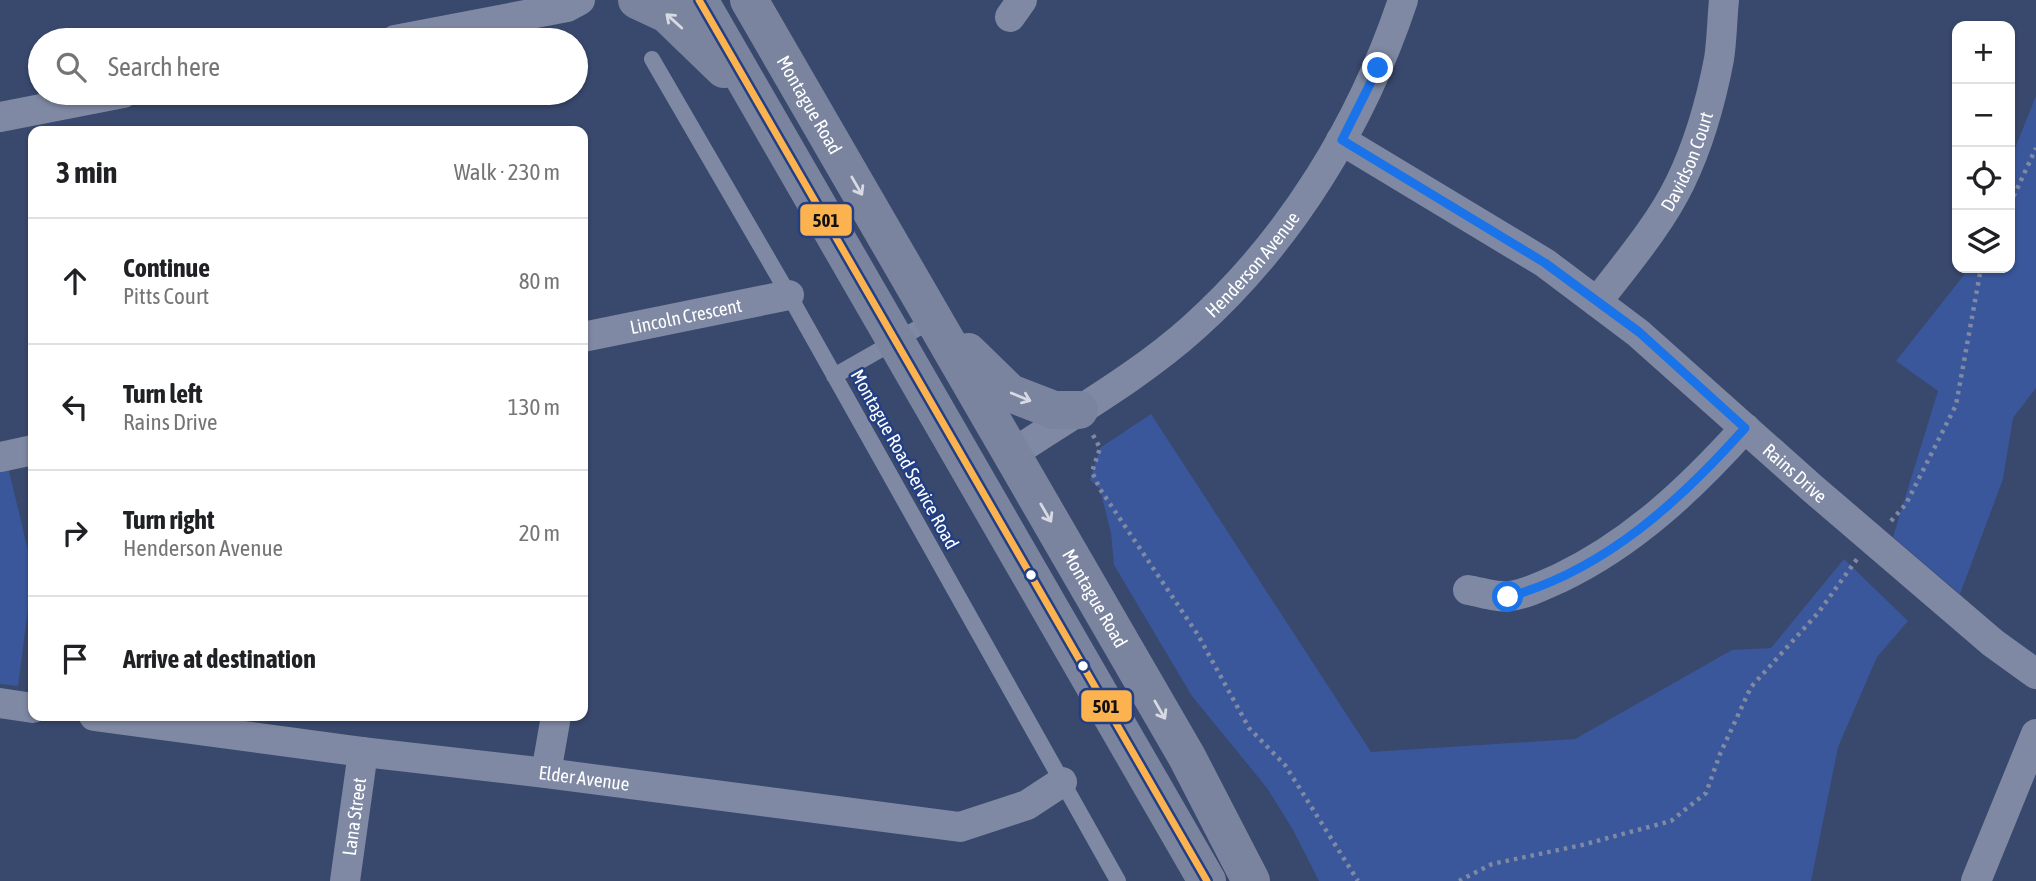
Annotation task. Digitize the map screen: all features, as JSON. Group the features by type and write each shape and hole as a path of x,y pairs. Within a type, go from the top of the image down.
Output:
{"main road":[{"path":"637,0 667,14 758,103"},
{"path":"699,0 1207,881"},
{"name":"Montague Road","path":"749,0 1187,757 1251,881"},
{"path":"934,319 1010,393 1054,410 1079,410"},
{"path":"976,478 1012,454"}],"street":[{"path":"458,28 567,7 580,0"},
{"name":"Henderson Avenue","path":"1012,454 1160,355 1194,328 1231,292 1266,251 1333,156 1378,68 1403,0"},
{"name":"Davidson Court","path":"1597,302 1646,238 1679,184 1699,138 1719,56 1724,0"},
{"path":"0,117 62,105"},
{"name":"Rains Drive","path":"1342,140 1545,263 1639,332 1874,541 1993,643 2036,674"},
{"name":"Lincoln Crescent","path":"588,336 789,295"},
{"path":"1468,590 1508,597 1536,589 1585,566 1617,546 1671,503 1711,466 1745,428"},
{"path":"0,457 28,451"},
{"path":"0,703 28,707"},
{"name":"Elder Avenue","path":"131,721 960,827 1027,805 1062,782"},
{"path":"546,773 555,721"},
{"path":"1976,881 2036,734"},
{"name":"Lana Street","path":"345,881 363,752"}],"lane":[{"name":"Montague Road Service Road","path":"652,59 789,295 1118,881"},
{"path":"834,376 934,319"}],"path":[{"path":"2015,193 2036,148"},
{"path":"1458,881 1492,864 1583,845 1671,821 1706,793 1720,754 1751,687 1818,613 1850,565 1906,504 1956,405 1980,273"},
{"path":"1079,410 1100,448 1092,472 1100,489 1198,635 1249,728 1284,765 1358,881"}],"shaded area":[{"path":"2036,96 2036,388 2013,418 2003,479 1960,594 1893,537 1938,391 1896,361 1965,273 2015,273 2015,148"},
{"path":"1151,414 1371,752 1575,739 1732,650 1771,648 1844,559 1908,621 1877,657 1838,747 1811,881 1319,881 1293,830 1267,788 1192,696 1114,565 1111,533 1100,489 1090,480 1100,448"},
{"path":"8,467 28,550 28,609 18,686 0,684 0,468"}],"transit line":[{"name":"501","path":"699,0 1207,881"}],"route":[{"path":"1378,68 1342,140 1545,263 1639,332 1745,428 1681,495 1617,546 1585,566 1536,589 1508,597"}]}
